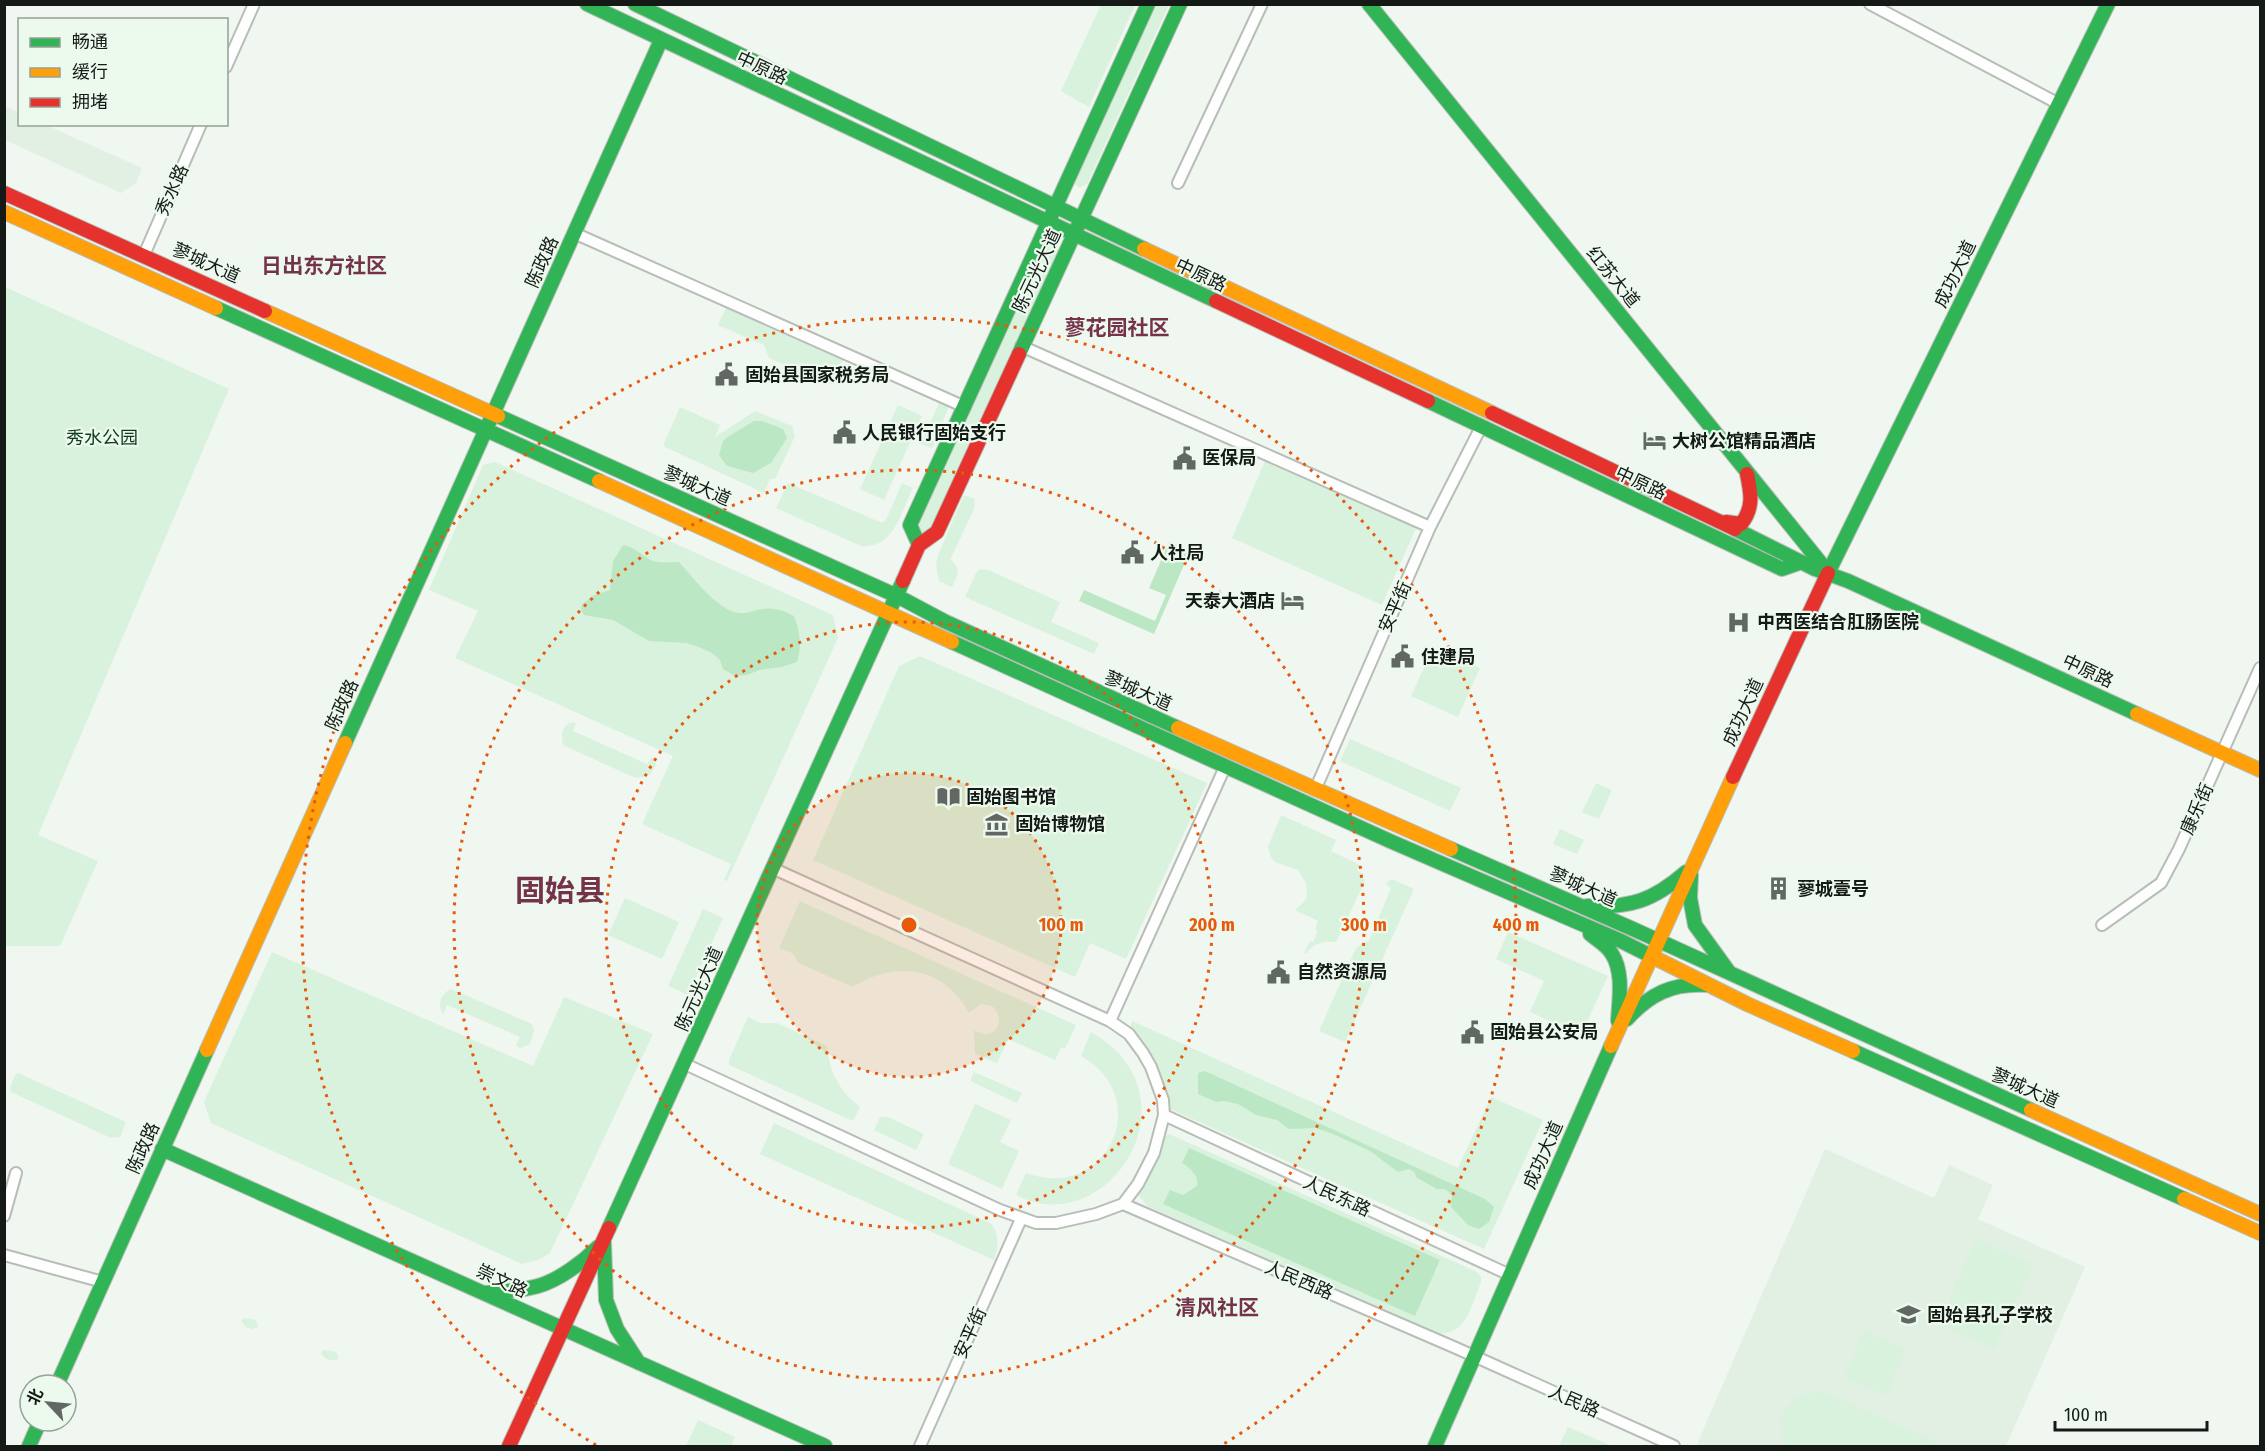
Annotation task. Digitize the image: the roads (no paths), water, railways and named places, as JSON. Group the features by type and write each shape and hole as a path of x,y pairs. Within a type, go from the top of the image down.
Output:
{"main road":[{"name":"中原路","path":"586,4 1782,569 1802,562"},
{"name":"中原路","path":"635,4 1802,562 2260,770"},
{"name":"陈元光大道","path":"919,545 910,525 1148,4"},
{"name":"陈元光大道","path":"509,1446 685,1064 919,545 937,532 1180,4"},
{"name":"红苏大道","path":"1369,4 1828,572"},
{"name":"成功大道","path":"1435,1446 1657,940 1828,572 2108,4"},
{"name":"陈政路","path":"62,1373 661,40"},
{"name":"蓼城大道","path":"4,193 897,596 944,621 1088,688 1580,905 2260,1214"},
{"name":"蓼城大道","path":"4,212 890,613 1060,693 1651,955 1747,1004 2260,1233"},
{"path":"1720,521 1741,524 1747,518 1752,501 1746,471"},
{"path":"1580,905 1599,907 1642,903 1661,893 1691,868"},
{"path":"1691,868 1690,898 1695,925 1729,973"},
{"path":"1573,921 1612,953 1619,984 1617,1032"},
{"path":"1617,1032 1647,998 1658,991 1675,985 1713,986"},
{"name":"崇文路","path":"162,1149 825,1446"},
{"path":"485,1293 538,1286 547,1282 589,1256 604,1240"},
{"path":"604,1240 604,1292 607,1304 629,1351 640,1364"}],"street":[{"path":"228,62 254,4"},
{"path":"1178,183 1262,4"},
{"path":"1870,4 2058,104"},
{"name":"秀水路","path":"144,255 200,126"},
{"path":"574,233 965,407"},
{"path":"1022,346 1430,527"},
{"name":"安平街","path":"1315,790 1430,527 1481,427"},
{"name":"康乐街","path":"2102,925 2161,883 2179,849 2260,668"},
{"path":"1110,1021 1225,767"},
{"path":"685,1064 1021,1219 1036,1223 1056,1223 1096,1214 1123,1204 1138,1184 1154,1153 1164,1115 1164,1100 1152,1067 1129,1034 1110,1021 772,868"},
{"name":"人民东路","path":"1164,1115 1510,1275"},
{"path":"4,1216 16,1173"},
{"name":"人民西路","path":"1123,1204 1474,1357"},
{"name":"安平街","path":"920,1446 1021,1219"},
{"path":"4,1255 103,1282"},
{"name":"人民路","path":"1474,1357 1674,1446"}],"place":[{"name":"固始县国家税务局","path":"727,375"},
{"name":"人民银行固始支行","path":"844,433"},
{"name":"大树公馆精品酒店","path":"1654,441"},
{"name":"医保局","path":"1184,458"},
{"name":"人社局","path":"1132,553"},
{"name":"天泰大酒店","path":"1293,601"},
{"name":"中西医结合肛肠医院","path":"1739,622"},
{"name":"住建局","path":"1403,657"},
{"name":"固始图书馆","path":"948,797"},
{"name":"固始博物馆","path":"997,824"},
{"name":"蓼城壹号","path":"1779,889"},
{"name":"自然资源局","path":"1279,972"},
{"name":"固始县公安局","path":"1472,1032"},
{"name":"固始县孔子学校","path":"1909,1315"}],"district":[{"name":"日出东方社区","path":"324,266"},
{"name":"蓼花园社区","path":"1117,328"},
{"name":"固始县","path":"560,891"},
{"name":"清风社区","path":"1217,1308"}],"park label":[{"name":"秀水公园","path":"102,438"}]}
